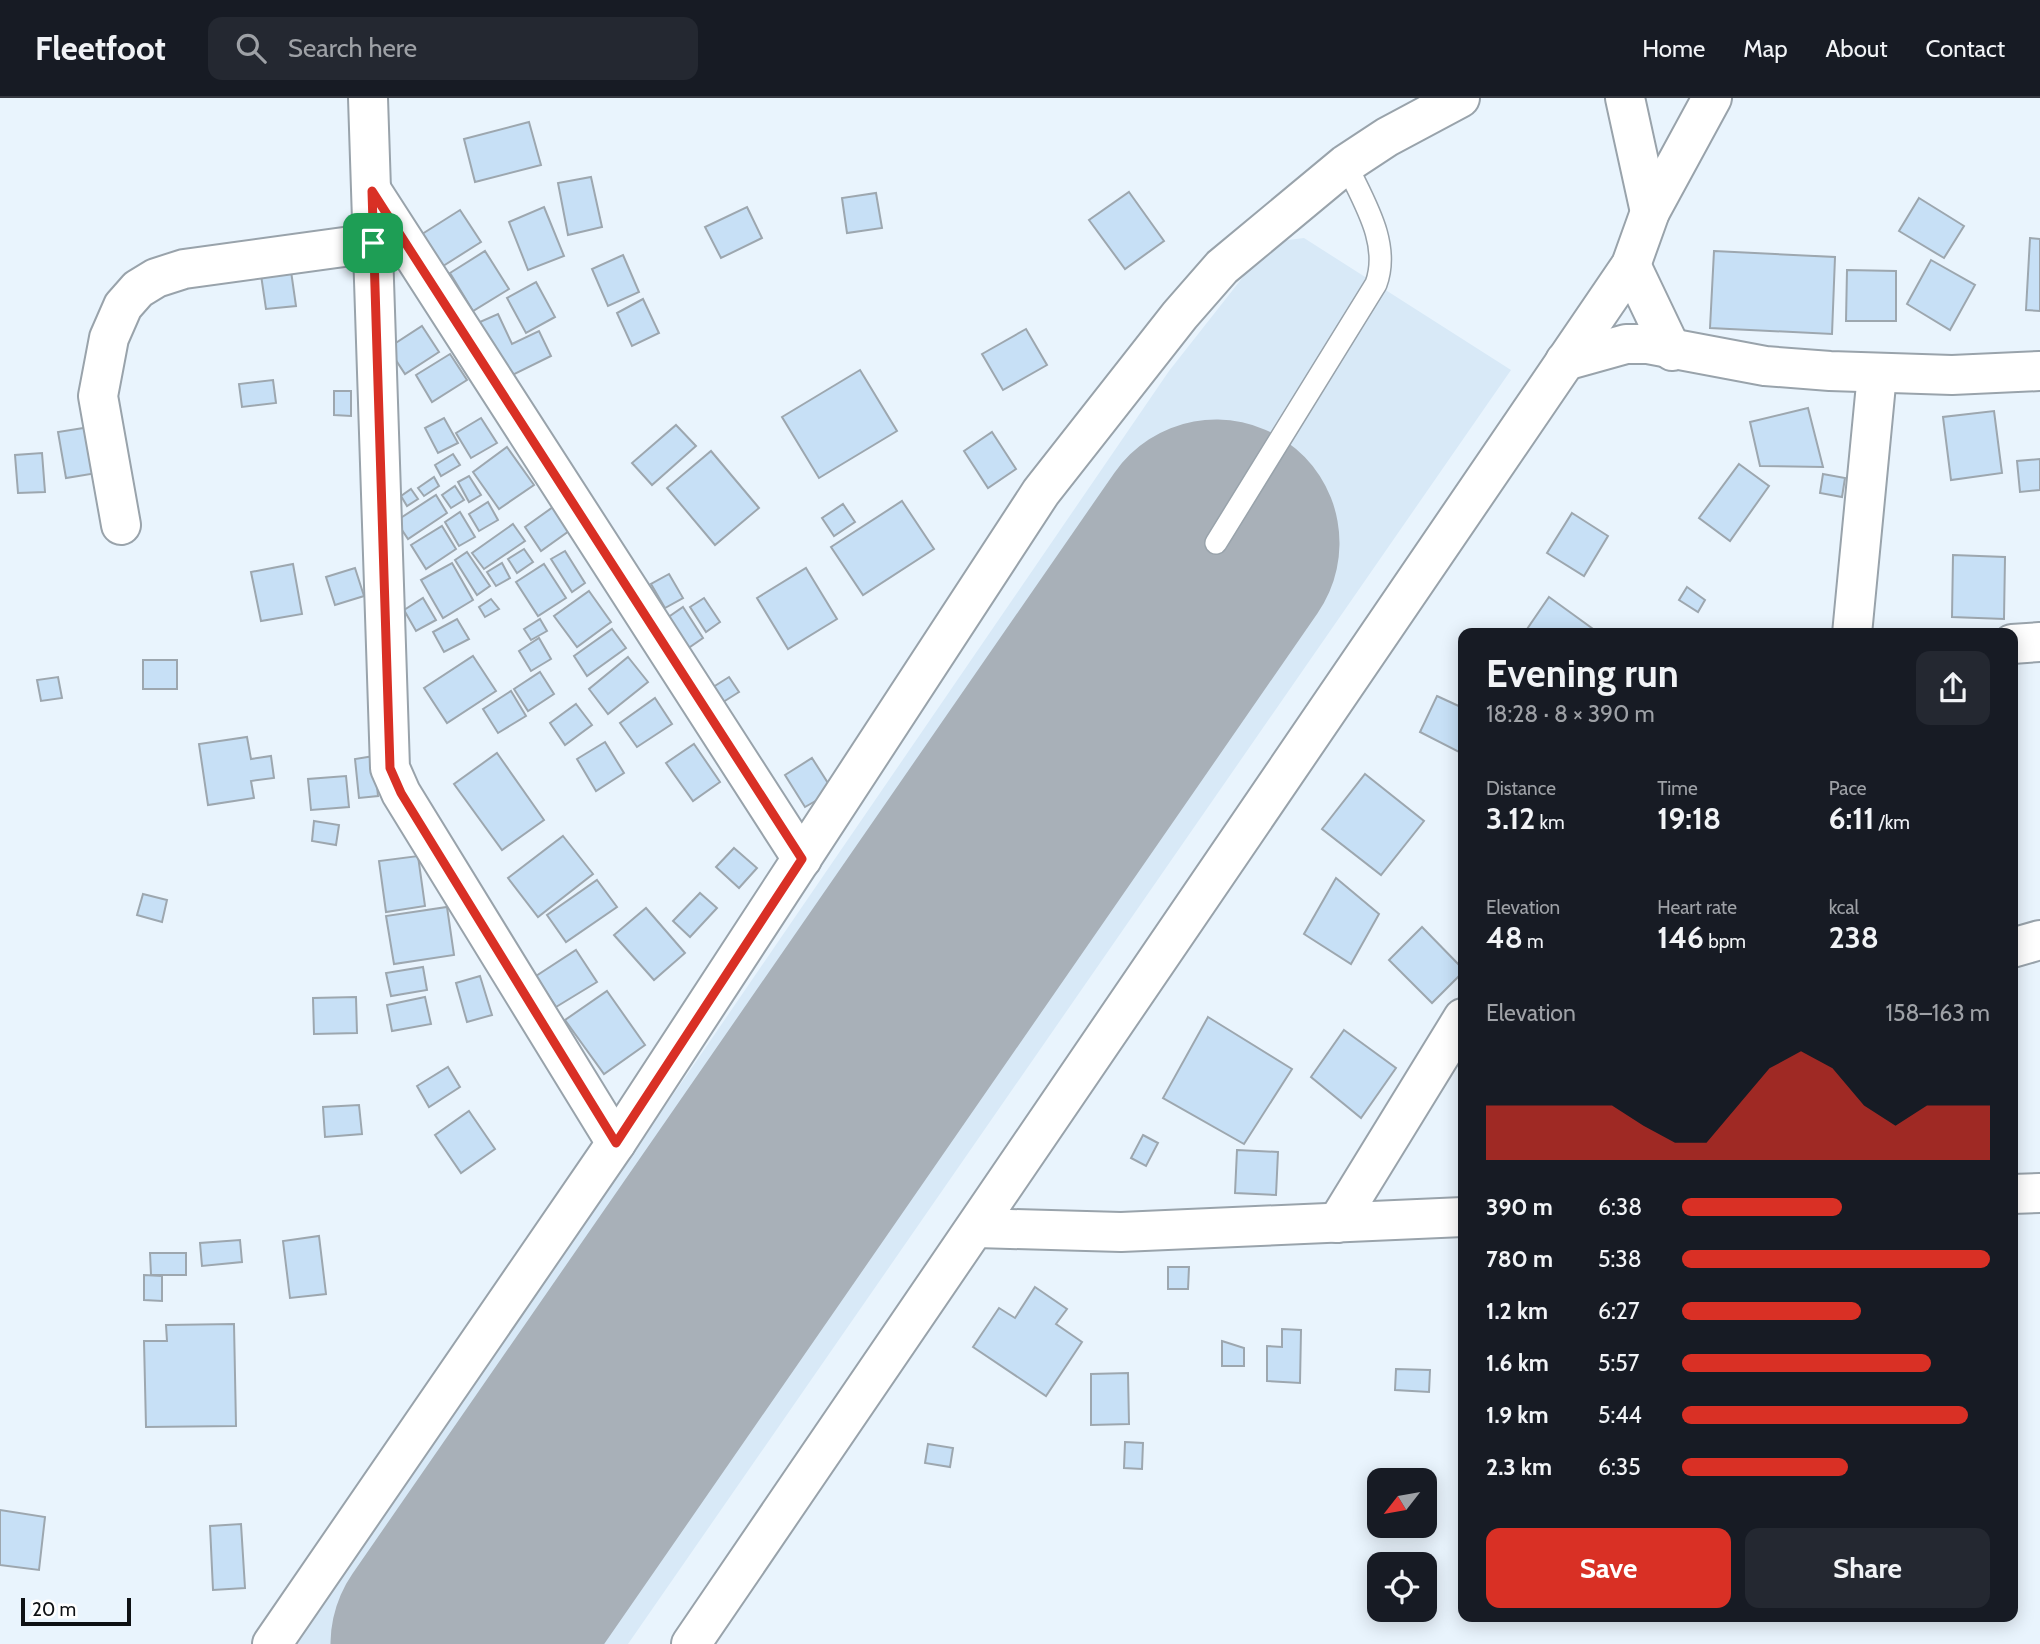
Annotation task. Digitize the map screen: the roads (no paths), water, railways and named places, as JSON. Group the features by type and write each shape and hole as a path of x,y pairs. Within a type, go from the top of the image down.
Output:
{"street":[{"path":"368,98 390,768 401,793 616,1143"},
{"path":"272,1644 616,1143 1041,492 1122,387 1222,267 1346,164 1387,137 1460,98"},
{"path":"1625,98 1650,212"},
{"path":"691,1644 977,1228 1630,265 1650,212 1712,98"},
{"path":"372,191 802,859"},
{"path":"121,525 98,396 110,338 130,296 156,278 184,270 373,243"},
{"path":"1630,265 1672,351"},
{"path":"1565,361 1626,344 1648,344 1672,351 1765,366 1877,373 2040,371"},
{"path":"1853,628 1877,373"},
{"path":"2018,644 2040,642"},
{"path":"2018,946 2040,940"},
{"path":"1337,1223 1458,1026"},
{"path":"2018,1194 2040,1193"},
{"path":"977,1228 1121,1232 1458,1217"}],"lane":[{"path":"1216,543 1376,284 1382,267 1380,244 1374,226 1346,164"}]}
